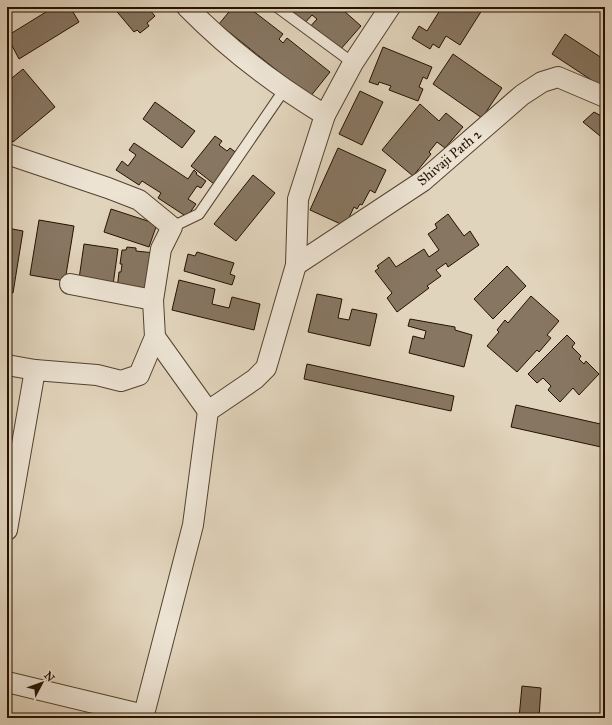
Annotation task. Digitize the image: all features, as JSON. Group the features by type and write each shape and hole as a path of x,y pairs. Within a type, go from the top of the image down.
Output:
{"street":[{"path":"186,7 212,33 284,90 324,114"},
{"path":"208,411 256,380 266,368 296,265 298,199 324,114 353,63 390,7"},
{"name":"Shivaji Path 2","path":"296,265 423,181 522,95 542,82 558,77 605,97"},
{"path":"7,154 139,200 172,227 161,249 153,300 154,337 139,375 121,381 97,375 35,370 7,365"},
{"path":"70,284 153,300"},
{"path":"7,682 143,716 193,525 208,411 154,337"},
{"path":"8,526 35,370"}],"lane":[{"path":"277,7 353,63"},
{"path":"172,227 199,214 284,90"}],"building":[{"path":"54,7 70,7 79,22 19,59 7,36"},
{"path":"113,7 147,7 155,16 147,23 149,26 140,33 137,30 134,32"},
{"path":"233,7 248,7 283,34 279,39 283,43 287,38 330,72 310,97 219,24"},
{"path":"290,7 346,7 343,10 361,26 340,50 317,30 314,35 308,29 317,19 312,15 303,25 287,11"},
{"path":"442,7 484,7 460,45 446,36 439,48 433,44 430,49 412,38 419,26 427,31"},
{"path":"565,34 605,60 605,82 602,87 552,54"},
{"path":"383,47 432,67 427,79 423,77 419,87 423,89 418,101 389,90 391,86 379,82 378,85 369,82"},
{"path":"453,54 502,88 482,118 433,84"},
{"path":"23,69 55,107 13,142 7,136 7,82"},
{"path":"360,91 383,102 362,145 339,134"},
{"path":"155,102 195,131 182,148 143,119"},
{"path":"420,104 439,121 446,113 463,127 445,148 437,142 429,152 431,154 413,176 382,150"},
{"path":"594,112 605,118 605,140 583,122"},
{"path":"215,136 222,141 219,145 227,151 230,148 238,154 214,184 191,166"},
{"path":"134,143 188,179 194,170 197,173 196,174 206,181 201,188 197,186 188,199 196,204 187,217 158,198 161,193 142,181 139,185 116,170 122,161 128,166 136,155 129,150"},
{"path":"338,148 386,170 375,193 370,190 362,205 360,204 357,209 354,207 345,226 310,210"},
{"path":"253,175 275,193 236,241 214,224"},
{"path":"111,209 157,224 149,247 104,232"},
{"path":"448,214 464,236 470,231 479,245 448,267 446,263 436,270 441,276 427,286 429,288 397,312 387,298 392,293 375,271 379,268 377,266 389,257 396,267 424,249 429,257 439,250 428,234 437,228 435,224"},
{"path":"39,220 74,226 65,281 30,275"},
{"path":"7,228 23,231 13,293 7,292"},
{"path":"84,244 118,249 113,285 79,279"},
{"path":"127,247 136,248 136,251 155,253 149,293 117,289 119,272 121,272 122,264 120,264 122,250 126,250"},
{"path":"197,252 234,263 230,274 235,276 232,285 184,271 188,254 195,256"},
{"path":"507,266 526,286 493,319 474,299"},
{"path":"179,280 215,289 212,304 229,308 232,297 260,304 254,330 172,310"},
{"path":"317,294 342,299 338,318 349,320 352,309 377,314 370,346 308,332"},
{"path":"531,296 559,321 547,335 551,338 539,352 537,350 517,372 487,346 499,332 497,330 505,320 508,323"},
{"path":"410,319 455,327 455,330 472,335 464,367 409,353 413,336 424,339 426,331 408,326"},
{"path":"567,335 575,343 572,347 581,356 579,359 584,364 586,361 599,374 579,395 573,388 560,402 548,390 551,386 543,378 537,383 528,374"},
{"path":"307,364 454,396 451,411 304,379"},
{"path":"516,405 605,425 601,447 511,427"},
{"path":"522,686 541,688 539,718 519,718"}]}
